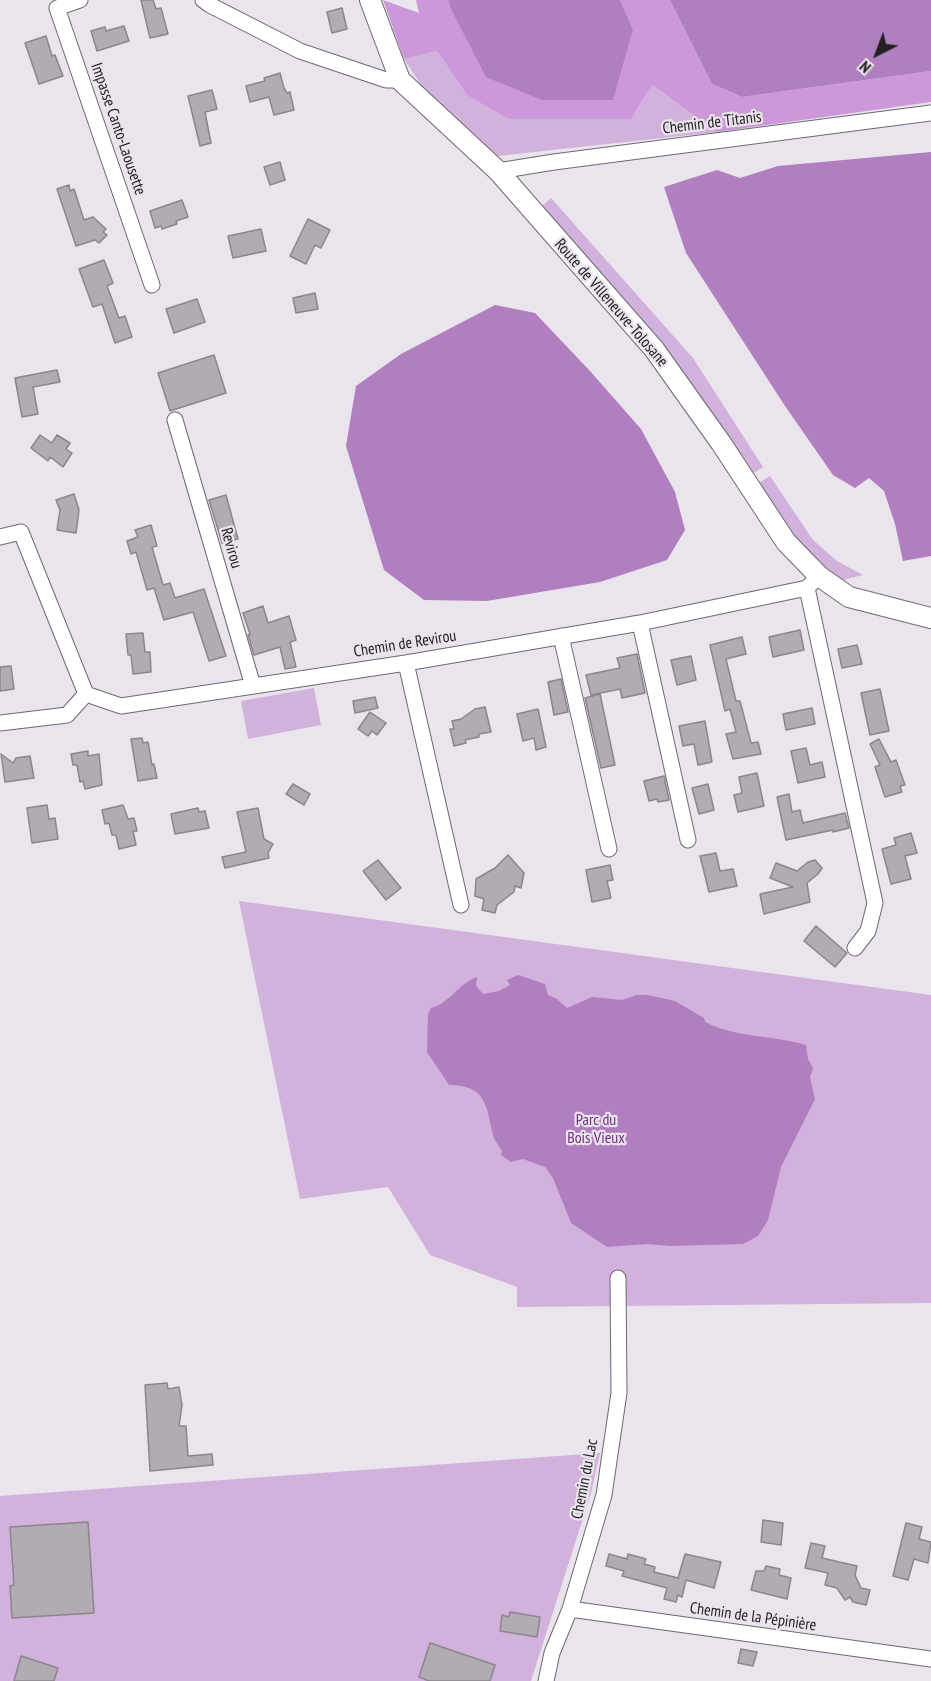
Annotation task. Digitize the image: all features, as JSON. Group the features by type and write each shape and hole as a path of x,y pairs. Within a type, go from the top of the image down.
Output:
{"street":[{"name":"Impasse Canto-Laousette","path":"80,0 57,8 152,285"},
{"path":"203,0 300,51 386,80 400,81"},
{"name":"Route de Villeneuve-Tolosane","path":"370,0 400,81 498,171 654,349 721,443 813,582 849,597 931,618"},
{"name":"Chemin de Titanis","path":"498,171 931,113"},
{"name":"Revirou","path":"175,420 253,686"},
{"path":"0,537 21,532 86,694 67,715 0,723"},
{"path":"813,582 875,903 868,931 855,948"},
{"name":"Chemin de Revirou","path":"86,694 121,705 406,663 640,623 813,582"},
{"path":"640,623 688,840"},
{"path":"561,636 609,849"},
{"path":"406,663 461,905"},
{"name":"Chemin du Lac","path":"546,1681 552,1653 570,1610 604,1495 619,1393 618,1278"},
{"name":"Chemin de la Pépinière","path":"570,1610 931,1659"}],"green space":[{"path":"437,51 467,95 631,119 652,85 717,132 498,156 425,91 404,59"},
{"path":"551,198 693,358 763,467 751,475 540,208"},
{"path":"770,476 813,540 837,561 863,575 839,581 814,561 784,524 757,484"},
{"path":"314,688 321,725 248,739 241,701"},
{"name":"Parc du Bois Vieux","path":"239,901 931,995 931,1303 517,1307 517,1287 430,1255 388,1187 300,1199"},
{"path":"600,1453 591,1493 531,1681 0,1681 0,1496"}],"shaded area":[{"path":"383,0 419,13 416,0 448,0 450,7 633,29 620,0 670,0 712,84 742,97 931,71 931,102 717,132 652,85 631,119 509,119 467,95 437,51 404,59"},
{"path":"448,0 620,0 633,29 613,100 542,100 486,77"},
{"path":"670,0 931,0 931,71 742,97 712,84"},
{"path":"931,152 931,556 903,561 895,524 884,491 869,478 855,488 833,475 785,406 686,253 664,187 717,170 740,178 778,166"},
{"path":"495,305 535,313 641,429 675,492 685,530 667,560 600,582 487,601 424,600 384,570 346,446 356,386 401,354"},
{"path":"518,975 545,984 548,995 567,1008 592,997 622,1000 637,995 648,995 675,1001 704,1018 705,1022 717,1027 742,1034 806,1045 808,1059 813,1068 810,1077 815,1099 781,1167 768,1220 758,1236 743,1244 670,1246 647,1244 607,1247 571,1223 553,1178 545,1167 523,1159 511,1162 501,1155 502,1151 494,1137 483,1099 471,1089 449,1085 427,1052 428,1014 431,1008 477,977 476,986 483,994 499,991 510,985 507,980"}],"building":[{"path":"141,0 153,0 156,9 161,8 168,34 150,38"},
{"path":"342,8 347,29 332,33 327,12"},
{"path":"124,26 129,41 97,51 91,31 105,27 106,31"},
{"path":"46,36 52,56 55,55 63,76 39,84 25,43"},
{"path":"280,73 284,88 287,93 290,92 294,110 274,115 269,97 250,102 246,86 265,81 264,78"},
{"path":"212,90 217,109 205,112 211,143 200,146 188,96"},
{"path":"280,162 285,180 270,185 264,167"},
{"path":"69,185 70,191 74,189 84,220 93,217 106,229 103,232 107,235 99,243 95,240 76,246 57,189"},
{"path":"182,200 188,217 162,229 161,226 155,228 150,211"},
{"path":"308,219 330,230 321,248 315,245 306,264 290,256"},
{"path":"261,229 266,251 233,258 228,236"},
{"path":"104,260 113,283 107,286 119,318 125,316 132,337 115,343 102,304 93,307 79,269"},
{"path":"315,293 318,309 296,313 293,298"},
{"path":"197,299 205,322 174,333 166,309"},
{"path":"214,355 226,393 170,411 158,373"},
{"path":"57,370 60,382 33,387 38,414 22,417 15,378"},
{"path":"40,435 52,443 57,435 70,443 66,449 72,453 63,467 50,457 48,461 31,448"},
{"path":"74,494 79,510 76,533 57,530 60,510 56,500"},
{"path":"226,495 238,539 222,543 209,500"},
{"path":"151,525 157,546 152,547 163,585 170,583 175,598 204,589 226,656 209,661 193,612 164,620 154,588 147,590 136,552 131,554 127,541 138,537 135,530"},
{"path":"263,606 268,623 289,616 296,640 290,642 296,667 285,669 280,647 254,655 243,613"},
{"path":"800,630 804,650 773,657 769,637"},
{"path":"143,633 145,652 150,652 151,672 133,674 126,634"},
{"path":"742,637 746,654 726,659 736,701 740,701 751,743 758,742 761,754 733,759 726,734 736,732 730,709 725,711 710,645"},
{"path":"857,645 862,664 842,668 838,649"},
{"path":"637,654 645,693 622,698 620,689 591,695 586,675 620,668 617,658"},
{"path":"691,656 696,680 677,685 671,660"},
{"path":"11,666 14,689 0,691 0,667"},
{"path":"561,679 568,712 554,715 548,682"},
{"path":"880,689 889,731 870,735 861,693"},
{"path":"600,694 615,765 601,768 585,698"},
{"path":"375,697 378,708 355,713 353,701"},
{"path":"485,707 491,732 479,734 479,737 465,740 466,743 454,746 450,729 454,729 452,721 461,719 475,709"},
{"path":"812,708 815,724 786,730 783,714"},
{"path":"538,709 546,747 536,750 534,738 523,741 517,714"},
{"path":"370,712 386,723 377,735 372,731 368,736 358,729"},
{"path":"705,721 712,762 698,765 694,744 683,746 679,726"},
{"path":"142,738 143,743 148,742 157,778 138,781 131,739"},
{"path":"879,739 891,762 896,760 905,785 900,786 902,792 885,797 875,767 880,765 870,744"},
{"path":"806,748 810,765 822,762 825,777 798,783 791,751"},
{"path":"88,751 88,756 99,754 102,785 85,789 83,781 80,782 77,765 73,765 71,754"},
{"path":"1,754 13,763 16,758 30,756 34,778 5,782"},
{"path":"757,773 764,806 738,812 734,795 742,793 739,777"},
{"path":"664,776 669,800 649,801 644,781"},
{"path":"293,784 310,794 304,805 286,794"},
{"path":"708,784 714,810 699,814 692,788"},
{"path":"789,794 792,812 800,810 803,823 845,813 849,828 786,840 777,797"},
{"path":"47,805 49,819 55,818 58,839 32,843 27,808"},
{"path":"123,805 128,819 134,818 137,831 133,831 136,845 119,849 116,835 112,835 109,823 105,824 102,810"},
{"path":"198,808 199,812 205,811 209,828 175,834 171,814"},
{"path":"258,808 264,839 273,844 268,853 269,858 225,868 222,857 246,852 237,812"},
{"path":"911,833 917,853 905,856 911,879 891,884 882,849 896,845 894,838"},
{"path":"716,853 720,871 733,869 737,886 709,892 700,856"},
{"path":"508,855 524,873 521,888 515,886 514,892 497,905 495,913 482,910 484,899 475,896 476,879 495,868"},
{"path":"378,860 401,888 386,900 363,871"},
{"path":"815,860 822,868 807,883 810,902 764,914 760,894 793,887 770,878 776,863 797,871 808,862"},
{"path":"610,865 613,880 607,881 611,898 592,902 586,870"},
{"path":"816,926 847,953 835,967 804,941"},
{"path":"167,1383 168,1389 179,1387 182,1405 179,1426 186,1426 188,1456 212,1454 213,1465 150,1471 145,1385"},
{"path":"763,1520 783,1523 781,1545 761,1542"},
{"path":"88,1522 94,1613 12,1618 10,1586 14,1585 10,1527"},
{"path":"906,1523 922,1527 919,1539 931,1542 928,1563 914,1559 908,1580 893,1576"},
{"path":"811,1543 825,1546 822,1558 857,1566 855,1575 861,1588 870,1590 866,1605 853,1602 850,1597 845,1600 837,1588 825,1585 828,1573 805,1568"},
{"path":"609,1554 627,1559 628,1554 646,1559 644,1564 655,1567 654,1572 678,1578 685,1554 721,1562 714,1588 686,1580 682,1597 678,1595 676,1602 664,1599 667,1588 622,1576 624,1571 606,1566"},
{"path":"766,1566 780,1569 779,1575 791,1578 787,1599 751,1590 756,1571 764,1571"},
{"path":"510,1612 540,1617 537,1637 500,1631 502,1615 509,1617"},
{"path":"430,1643 495,1665 490,1681 429,1681 419,1677"},
{"path":"741,1649 757,1652 753,1666 738,1663"},
{"path":"21,1656 58,1668 54,1681 14,1681"}]}
